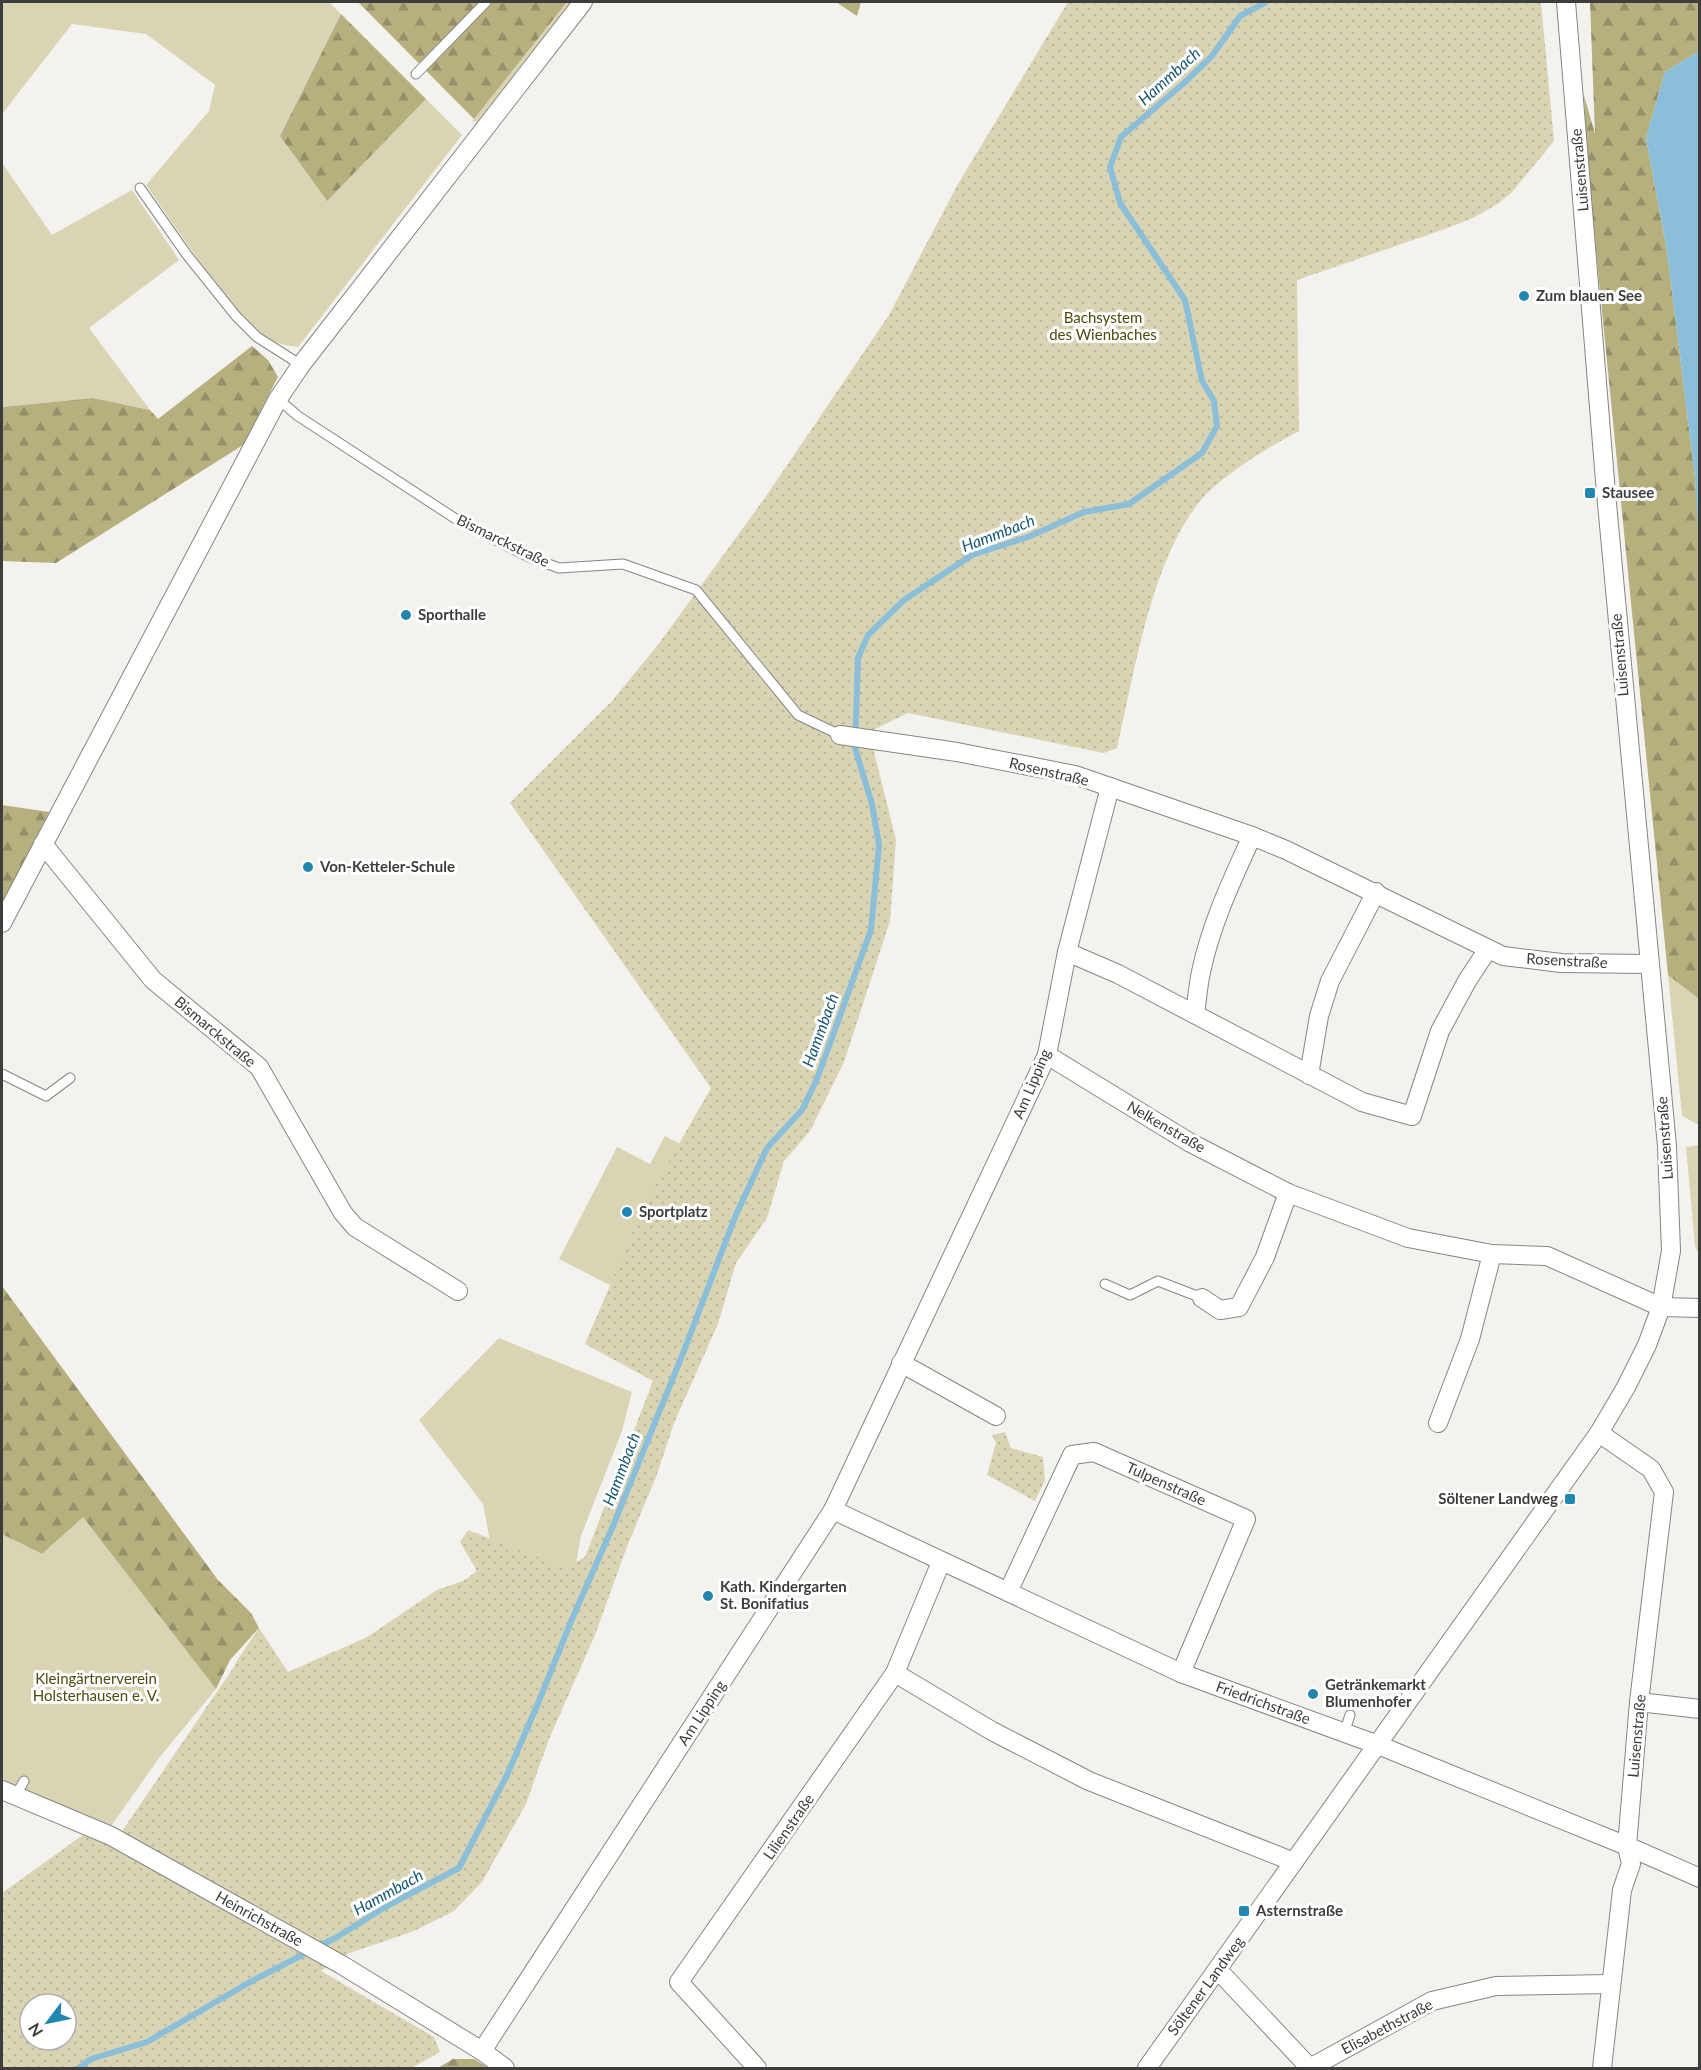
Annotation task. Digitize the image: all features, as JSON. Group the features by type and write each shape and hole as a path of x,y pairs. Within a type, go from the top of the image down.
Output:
{"street":[{"path":"2,923 278,399 301,365 584,2"},
{"name":"Luisenstraße","path":"1566,2 1606,494 1648,964 1667,1146 1671,1251 1661,1307"},
{"name":"Rosenstraße","path":"840,735 957,752 1075,775 1252,836 1376,892 1503,956 1561,963 1648,964"},
{"name":"Am Lipping","path":"482,2051 833,1510 1047,1055 1067,952 1110,787"},
{"path":"1195,1014 1201,972 1220,906 1252,836"},
{"name":"Bismarckstraße","path":"43,844 153,980 259,1068 343,1214 356,1227 458,1291"},
{"path":"1309,1075 1319,1016 1330,981 1376,892"},
{"path":"1067,952 1118,974 1362,1102 1412,1116 1440,1031 1467,981 1488,949"},
{"name":"Nelkenstraße","path":"1047,1055 1189,1142 1288,1192 1408,1238 1492,1254 1547,1256 1661,1307"},
{"path":"1203,1298 1220,1310 1239,1308 1265,1257 1288,1192"},
{"path":"1438,1423 1470,1339 1492,1254"},
{"path":"1661,1307 1700,1308"},
{"name":"Söltener Landweg","path":"1147,2068 1599,1433 1647,1345 1661,1307"},
{"path":"901,1363 996,1416"},
{"name":"Luisenstraße","path":"1599,1433 1651,1469 1664,1492 1640,1702 1627,1846 1631,1864 1622,1890 1602,2068"},
{"name":"Tulpenstraße","path":"1008,1592 1072,1455 1094,1452 1246,1519 1181,1673"},
{"name":"Friedrichstraße","path":"833,1510 1181,1673 1378,1745 1700,1878"},
{"name":"Lilienstraße","path":"757,2068 679,1982 895,1673 941,1562"},
{"path":"895,1673 992,1731 1089,1781 1294,1862"},
{"path":"1640,1702 1700,1709"},
{"name":"Heinrichstraße","path":"14,1789 111,1836 342,1965 482,2051 505,2068"},
{"path":"1218,1970 1310,2068"},
{"name":"Elisabethstraße","path":"1310,2068 1432,2001 1496,1986 1610,1984"}],"lane":[{"path":"416,75 486,2"},
{"path":"140,188 187,255 236,316 257,337 301,365"},
{"name":"Bismarckstraße","path":"278,399 298,416 462,523 529,557 559,568 623,564 696,590 798,715 840,735"},
{"path":"2,1074 46,1096 70,1078"},
{"path":"1105,1284 1130,1295 1158,1281 1203,1298"},
{"path":"1344,1733 1350,1715"}],"green space":[{"path":"2,2 329,2 341,14 280,136 326,200 426,99 462,135 298,347 280,344 263,336 247,323 205,270 146,185 209,111 215,85 146,34 72,24 2,114"},
{"path":"358,2 567,2 474,119"},
{"path":"567,2 574,2 482,119 478,122 472,121"},
{"path":"836,2 861,2 857,16"},
{"name":"Bachsystem des Wienbaches","path":"1068,2 1541,2 1554,141 1512,192 1499,203 1475,217 1297,280 1299,431 1261,453 1222,480 1202,499 1184,524 1157,584 1138,652 1117,748 1104,753 908,713 869,732 896,840 890,921 844,1062 810,1131 784,1161 767,1218 736,1263 718,1324 674,1423 656,1477 628,1544 595,1635 549,1739 526,1804 482,1882 454,1911 414,1931 347,1954 321,1971 434,2037 440,2052 412,2068 2,2068 2,1893 90,1830 114,1843 259,1630 288,1673 367,1637 437,1590 463,1581 477,1571 460,1542 468,1530 565,1568 585,1557 653,1381 585,1344 645,1203 711,1088 510,803 612,701 660,642 762,502 889,315 958,184"},
{"path":"1590,2 1699,2 1699,51 1665,72 1646,138 1667,251 1695,477 1700,555 1699,999 1668,975 1587,160 1584,95 1595,134"},
{"path":"341,14 426,99 327,201 280,136"},
{"path":"2,163 52,235 132,190 179,260 89,328 150,410 93,398 2,407"},
{"path":"252,346 268,360 278,377 243,445 56,563 2,561 2,407 93,398 150,410 158,419"},
{"path":"2,805 49,812 2,904"},
{"path":"1668,975 1699,999 1699,1125 1682,1116"},
{"name":"Sportplatz","path":"665,1136 699,1154 627,1294 559,1259 617,1147 650,1164"},
{"path":"1700,1145 1699,1255 1695,1246 1686,1147"},
{"path":"2,1286 218,1580 251,1613 259,1628 230,1660 216,1689 83,1517 42,1554 2,1534"},
{"path":"499,1338 632,1392 622,1431 581,1536 573,1579 447,1847 226,1693 236,1662 259,1628 288,1672 335,1651 384,1690 497,1578 483,1504 419,1420"},
{"path":"1005,1432 1011,1448 1043,1457 1045,1480 1035,1501 987,1475 996,1443 992,1435"},
{"name":"Kleingärtnerverein Holsterhausen e. V.","path":"83,1516 216,1689 159,1758 109,1829 2,1784 2,1534 42,1554"},
{"path":"453,2059 474,2059 488,2068 438,2068"}],"water":[{"path":"1699,51 1699,555 1695,477 1667,251 1646,138 1665,72"}],"waterway":[{"name":"Hammbach","path":"79,2068 91,2059 147,2042 250,1982 337,1937 387,1906 459,1868 507,1775 536,1708 613,1526 735,1217 767,1148 802,1110 817,1079 871,930 879,845 872,804 855,748 858,658 868,635 904,600 972,555 1028,537 1084,512 1129,504 1202,453 1217,426 1214,401 1202,381 1185,300 1120,203 1110,167 1121,137 1212,56 1240,16 1266,2"}],"place":[{"name":"Zum blauen See","path":"1524,296"},
{"name":"Stausee","path":"1590,493"},
{"name":"Sporthalle","path":"406,615"},
{"name":"Von-Ketteler-Schule","path":"308,867"},
{"name":"Sportplatz","path":"627,1212"},
{"name":"Söltener Landweg","path":"1570,1499"},
{"name":"Kath. Kindergarten St. Bonifatius","path":"708,1596"},
{"name":"Getränkemarkt Blumenhofer","path":"1313,1694"},
{"name":"Asternstraße","path":"1244,1911"}]}
